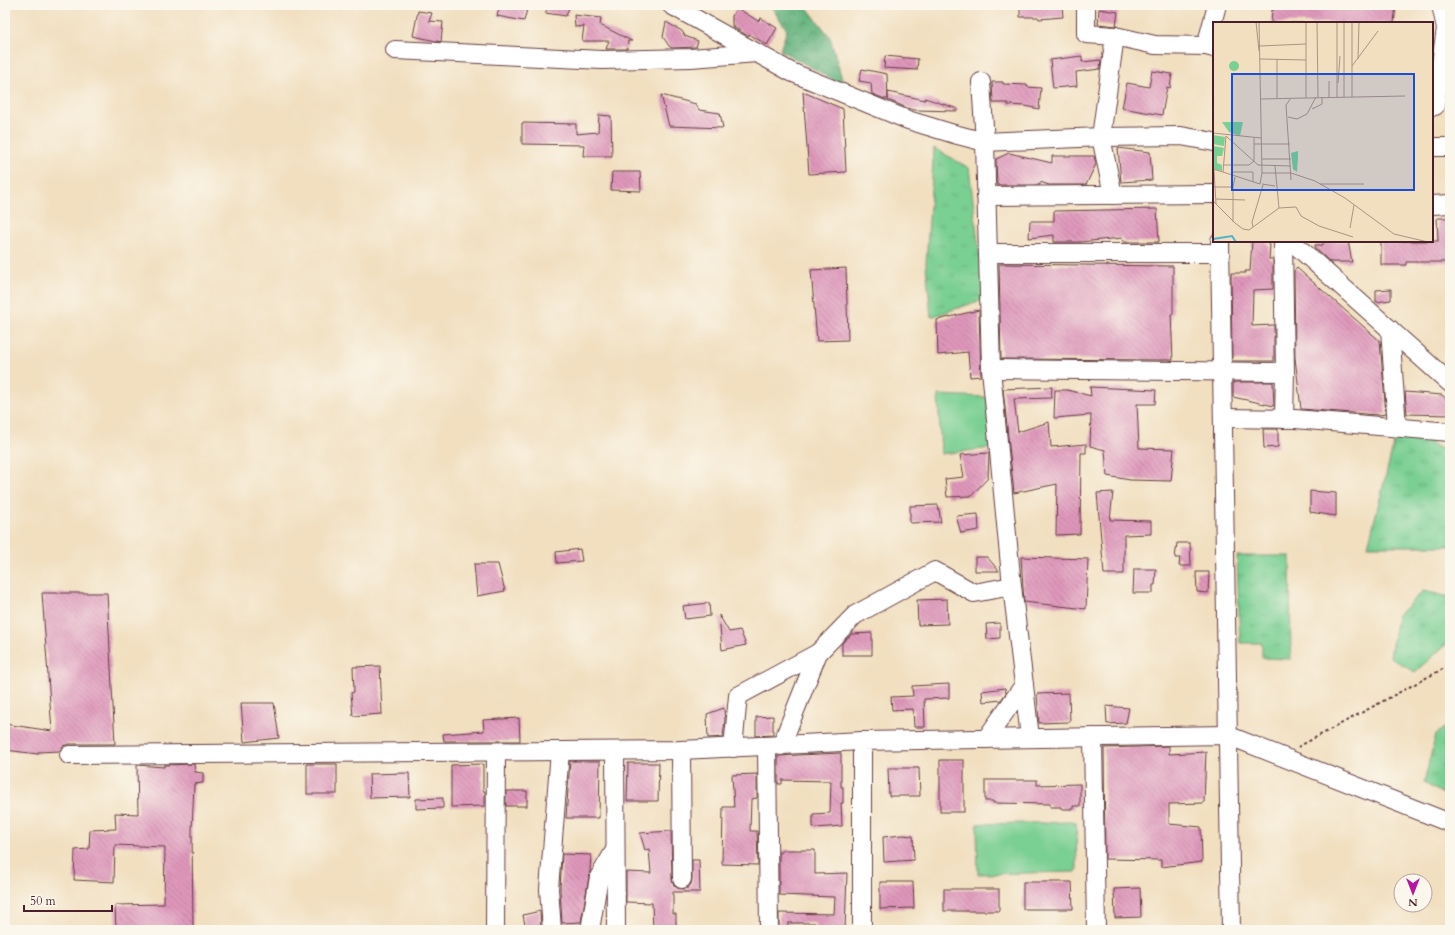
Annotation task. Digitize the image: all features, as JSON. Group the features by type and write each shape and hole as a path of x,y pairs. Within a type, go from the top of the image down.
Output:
{"street":[{"path":"671,5 791,72 908,120 985,142 1101,137 1181,136 1213,142"},
{"path":"1086,5 1086,34 1115,36 1155,45 1210,47 1213,29"},
{"path":"1214,22 1217,5"},
{"path":"1439,108 1448,28 1441,5"},
{"path":"1113,195 1101,137 1115,36"},
{"path":"395,50 602,60 691,58 757,53"},
{"path":"981,82 985,142 991,369 1012,586 1030,738"},
{"path":"1433,146 1450,147"},
{"path":"986,196 1213,194"},
{"path":"1433,205 1450,204"},
{"path":"1283,242 1285,372 1284,419"},
{"path":"1292,242 1450,383"},
{"path":"988,253 1220,247 1231,930"},
{"path":"1390,329 1397,427"},
{"path":"991,369 1285,372"},
{"path":"1223,418 1284,419 1450,432"},
{"path":"1430,430 1450,443"},
{"path":"733,748 738,696 818,653 855,615 935,571 974,593 1012,586"},
{"path":"769,930 774,746 818,653"},
{"path":"986,739 1024,685"},
{"path":"69,755 680,750 862,741 1227,735 1450,823"},
{"path":"1093,737 1096,930"},
{"path":"862,741 862,930"},
{"path":"680,750 682,879"},
{"path":"552,930 549,889 560,751"},
{"path":"615,751 616,930"},
{"path":"495,930 496,752"},
{"path":"590,930 599,877 615,850"}],"path":[{"path":"1291,750 1450,664"}],"green space":[{"path":"770,5 805,5 830,37 844,86 780,50 787,30"},
{"path":"934,148 969,168 985,299 931,317 926,264"},
{"path":"938,395 987,397 992,448 941,454"},
{"path":"1420,438 1450,453 1450,546 1368,546 1395,439"},
{"path":"1237,556 1290,556 1291,659 1262,658 1262,643 1240,643"},
{"path":"1423,591 1450,597 1450,641 1415,672 1390,657 1397,616"},
{"path":"1450,724 1450,798 1424,783 1436,734"},
{"path":"1076,822 1077,872 978,874 977,824"}],"building":[{"path":"500,5 528,5 524,21 497,16"},
{"path":"550,5 570,5 566,16 545,13"},
{"path":"1020,5 1062,5 1063,17 1039,19 1038,17 1020,17"},
{"path":"1274,5 1396,5 1394,22 1271,22 1272,10 1274,10"},
{"path":"737,8 758,21 761,18 777,28 767,45 732,26 732,16"},
{"path":"1099,9 1118,12 1116,26 1098,24"},
{"path":"418,11 432,13 429,21 443,22 441,42 413,36"},
{"path":"574,15 601,18 600,25 632,41 628,41 627,49 606,49 609,41 582,41 584,26 575,27"},
{"path":"666,22 682,31 685,36 698,41 696,47 672,48 669,46 663,37"},
{"path":"885,56 918,59 917,70 884,68"},
{"path":"1082,56 1082,62 1101,60 1100,69 1076,72 1077,86 1053,88 1050,60"},
{"path":"862,69 887,74 888,99 872,94 871,83 859,81"},
{"path":"1152,71 1172,74 1170,88 1167,87 1162,115 1122,108 1127,83 1149,87"},
{"path":"992,82 1003,82 1003,84 1027,85 1027,87 1041,88 1039,109 1008,105 1008,103 993,103"},
{"path":"803,92 843,109 846,172 809,174"},
{"path":"888,92 925,100 925,98 958,109 957,111 915,110 888,100"},
{"path":"661,95 696,104 699,110 720,113 723,128 669,126"},
{"path":"599,115 611,116 612,156 583,156 584,145 522,144 522,123 576,124 576,134 598,132"},
{"path":"1118,148 1150,152 1152,180 1121,182"},
{"path":"1009,153 1052,163 1052,156 1094,156 1096,164 1086,185 1049,185 1040,182 1040,185 997,185 996,159"},
{"path":"612,172 640,172 641,191 611,190"},
{"path":"1157,209 1159,242 1123,242 1122,238 1080,242 1054,242 1054,235 1029,238 1030,221 1054,221 1054,211"},
{"path":"1437,218 1450,218 1450,262 1406,262 1406,265 1381,265 1381,242 1438,241"},
{"path":"1252,242 1266,242 1270,245 1269,259 1273,259 1273,289 1253,290 1252,326 1274,325 1274,361 1232,361 1231,273 1246,273 1245,271 1250,271"},
{"path":"1323,242 1348,242 1352,262 1330,262 1315,248 1315,245 1323,245"},
{"path":"999,264 1173,266 1173,314 1171,314 1173,360 1001,359"},
{"path":"846,268 848,340 817,341 811,270"},
{"path":"1297,268 1380,341 1386,414 1378,415 1301,409 1295,357 1294,271"},
{"path":"1391,289 1391,300 1376,302 1376,290"},
{"path":"979,310 981,376 970,377 968,352 938,355 937,320"},
{"path":"1233,382 1273,382 1274,406 1233,397"},
{"path":"1052,387 1051,398 1014,399 1018,432 1049,422 1051,447 1086,444 1086,453 1081,453 1080,534 1056,535 1057,484 1014,493 1003,389"},
{"path":"1090,387 1156,390 1155,404 1137,404 1139,448 1174,449 1171,481 1130,480 1107,476 1105,450 1090,446 1091,415 1054,418 1055,390 1067,390 1091,396"},
{"path":"1405,392 1442,395 1450,402 1450,415 1407,414"},
{"path":"1263,429 1278,429 1278,447 1264,448"},
{"path":"989,453 988,478 971,496 947,497 945,479 964,477 960,455"},
{"path":"1310,491 1336,493 1336,516 1310,512"},
{"path":"1113,492 1110,520 1151,521 1151,534 1124,535 1124,574 1104,574 1097,493"},
{"path":"938,505 941,522 910,523 910,506"},
{"path":"978,514 979,530 961,533 956,516"},
{"path":"1177,543 1190,543 1191,566 1179,566 1180,558 1175,558"},
{"path":"580,549 582,561 557,563 556,552"},
{"path":"975,557 987,557 999,571 975,571"},
{"path":"1021,557 1088,559 1086,609 1024,602"},
{"path":"474,564 498,564 505,591 477,596"},
{"path":"1134,569 1156,569 1153,593 1133,593"},
{"path":"1196,572 1209,572 1208,593 1197,592"},
{"path":"42,593 107,593 115,744 69,744 63,746 60,751 38,752 38,754 5,750 5,724 52,731"},
{"path":"947,599 948,624 918,625 917,600"},
{"path":"709,603 710,616 685,619 683,606"},
{"path":"719,615 729,632 740,630 746,645 722,650"},
{"path":"1000,623 1000,638 987,639 986,624"},
{"path":"872,633 872,655 842,655 842,643 852,634"},
{"path":"380,666 382,714 353,716 351,693 354,692 353,667"},
{"path":"949,684 949,698 924,699 925,727 914,727 913,709 892,710 891,697 913,696 912,686"},
{"path":"1005,688 1006,693 1001,700 983,702 982,691"},
{"path":"1069,693 1070,722 1039,723 1037,694"},
{"path":"241,703 274,703 279,738 244,742"},
{"path":"1106,706 1129,708 1126,723 1107,724"},
{"path":"724,708 725,720 723,737 708,738 707,714"},
{"path":"773,716 773,735 756,736 756,717"},
{"path":"519,718 520,741 444,741 443,734 484,731 483,720"},
{"path":"1169,746 1169,754 1206,752 1204,803 1169,804 1169,824 1201,827 1202,862 1161,867 1161,860 1105,859 1104,748"},
{"path":"841,753 841,787 843,787 843,803 841,803 842,826 815,828 813,827 813,814 830,813 831,781 782,780 782,784 778,784 778,756"},
{"path":"940,760 964,760 964,812 940,812"},
{"path":"570,761 600,761 599,818 566,818"},
{"path":"628,763 659,763 658,801 627,801"},
{"path":"194,764 195,772 203,773 203,783 194,784 192,830 193,930 116,930 115,905 164,904 165,847 115,845 114,882 74,880 75,850 89,849 90,830 116,829 115,813 138,814 137,765 164,767 164,765"},
{"path":"307,764 337,764 337,794 307,794"},
{"path":"483,764 483,791 485,791 485,806 451,807 451,765"},
{"path":"888,768 919,768 920,796 889,796"},
{"path":"409,773 410,797 370,798 369,774"},
{"path":"757,774 757,798 751,799 750,831 757,831 758,865 722,864 723,807 734,807 732,775"},
{"path":"985,780 1037,780 1037,785 1080,784 1080,806 1073,806 1073,809 1061,809 1061,807 1050,807 1050,804 993,803 993,801 985,801"},
{"path":"506,791 527,791 527,806 506,806"},
{"path":"443,798 443,808 416,809 416,799"},
{"path":"671,831 673,884 677,888 688,888 692,879 692,860 699,860 700,892 673,892 673,914 676,914 676,930 653,930 652,903 626,902 626,872 651,873 649,849 645,850 640,833"},
{"path":"902,835 913,836 914,860 884,862 883,837"},
{"path":"782,850 815,850 815,874 847,873 845,929 815,930 815,923 788,923 788,930 779,930 779,913 834,914 835,897 779,895 779,852 782,852"},
{"path":"562,854 591,855 590,871 581,922 562,923 560,889"},
{"path":"880,882 913,882 914,908 880,909"},
{"path":"1023,882 1072,882 1073,909 1023,909"},
{"path":"1140,888 1141,917 1115,918 1114,889"},
{"path":"944,889 999,889 999,911 944,911"},
{"path":"540,911 541,930 526,930 523,915"}]}
